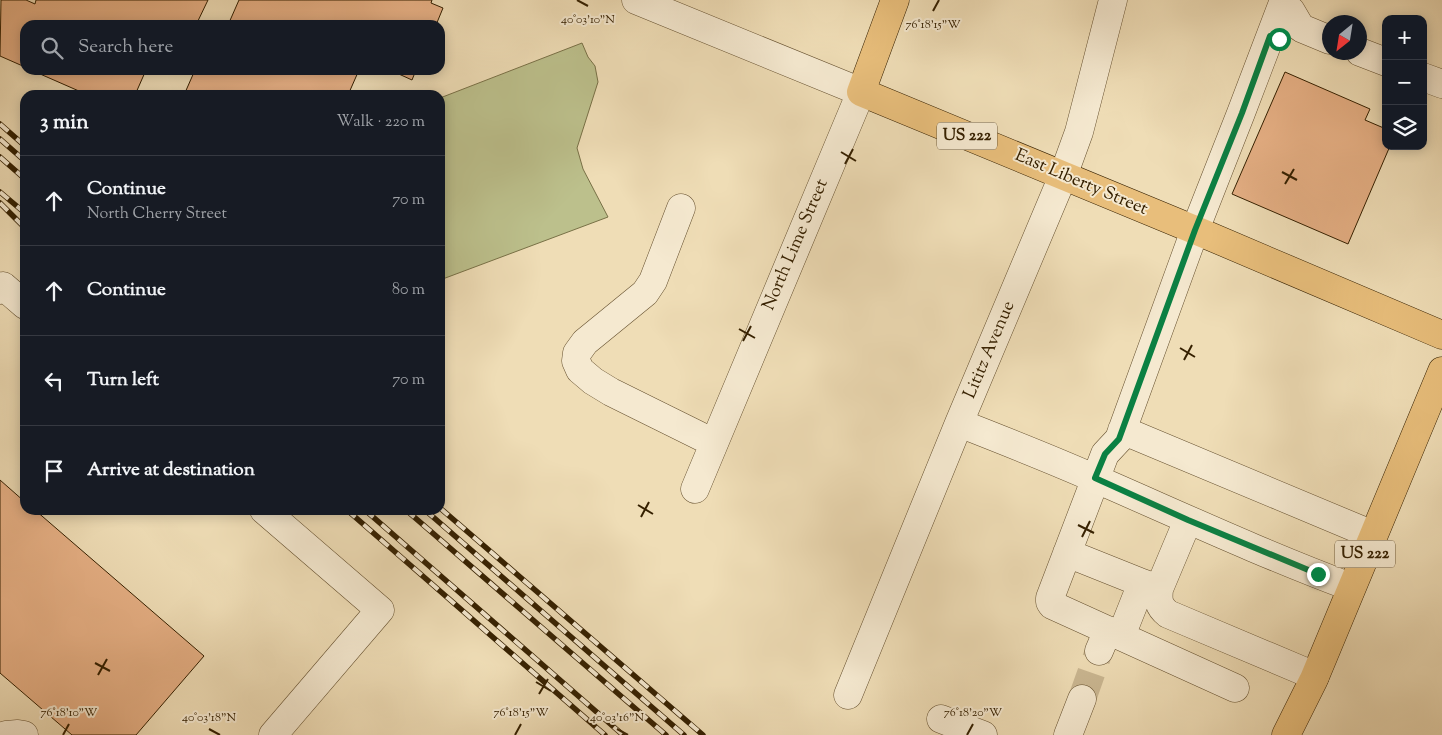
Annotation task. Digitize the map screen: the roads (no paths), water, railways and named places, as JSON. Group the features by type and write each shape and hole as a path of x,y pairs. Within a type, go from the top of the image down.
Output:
{"highway":[{"name":"North Lime Street","path":"861,92 895,0"},
{"name":"East Liberty Street","path":"861,92 1195,230 1442,335"},
{"name":"US 222","path":"1286,735 1315,676 1442,372"}],"street":[{"name":"East Liberty Street","path":"636,0 861,92"},
{"name":"Lititz Avenue","path":"848,695 959,423 1063,176 1078,132 1113,0"},
{"path":"1235,688 1110,639 1052,605 1050,598 1105,454 1119,439 1195,230 1242,113 1282,4 1291,11 1301,28 1322,37"},
{"path":"1270,36 1284,41 1301,28"},
{"path":"1367,55 1382,60"},
{"path":"1427,78 1442,84"},
{"name":"North Lime Street","path":"695,490 861,92"},
{"path":"681,208 652,281 645,293 585,342 577,353 576,361 580,370 593,381 714,443"},
{"path":"0,290 3,286 20,301"},
{"path":"959,423 1095,478 1188,520 1351,587"},
{"path":"1122,430 1373,535"},
{"path":"270,515 380,610 273,735"},
{"path":"1110,639 1151,586 1188,520"},
{"path":"1067,553 1151,586 1162,609 1168,614 1315,676"},
{"path":"1068,735 1082,699"},
{"path":"941,718 983,735"},
{"path":"6,735 24,735"}],"tunnel":[{"path":"1082,699 1099,651"}],"railway":[{"path":"0,124 20,142"},
{"path":"0,139 20,157"},
{"path":"0,157 20,175"},
{"path":"0,192 20,209"},
{"path":"0,203 20,223"},
{"path":"445,512 703,735"},
{"path":"353,515 605,735"},
{"path":"371,515 623,735"},
{"path":"412,515 666,735"},
{"path":"431,515 684,735"}]}
